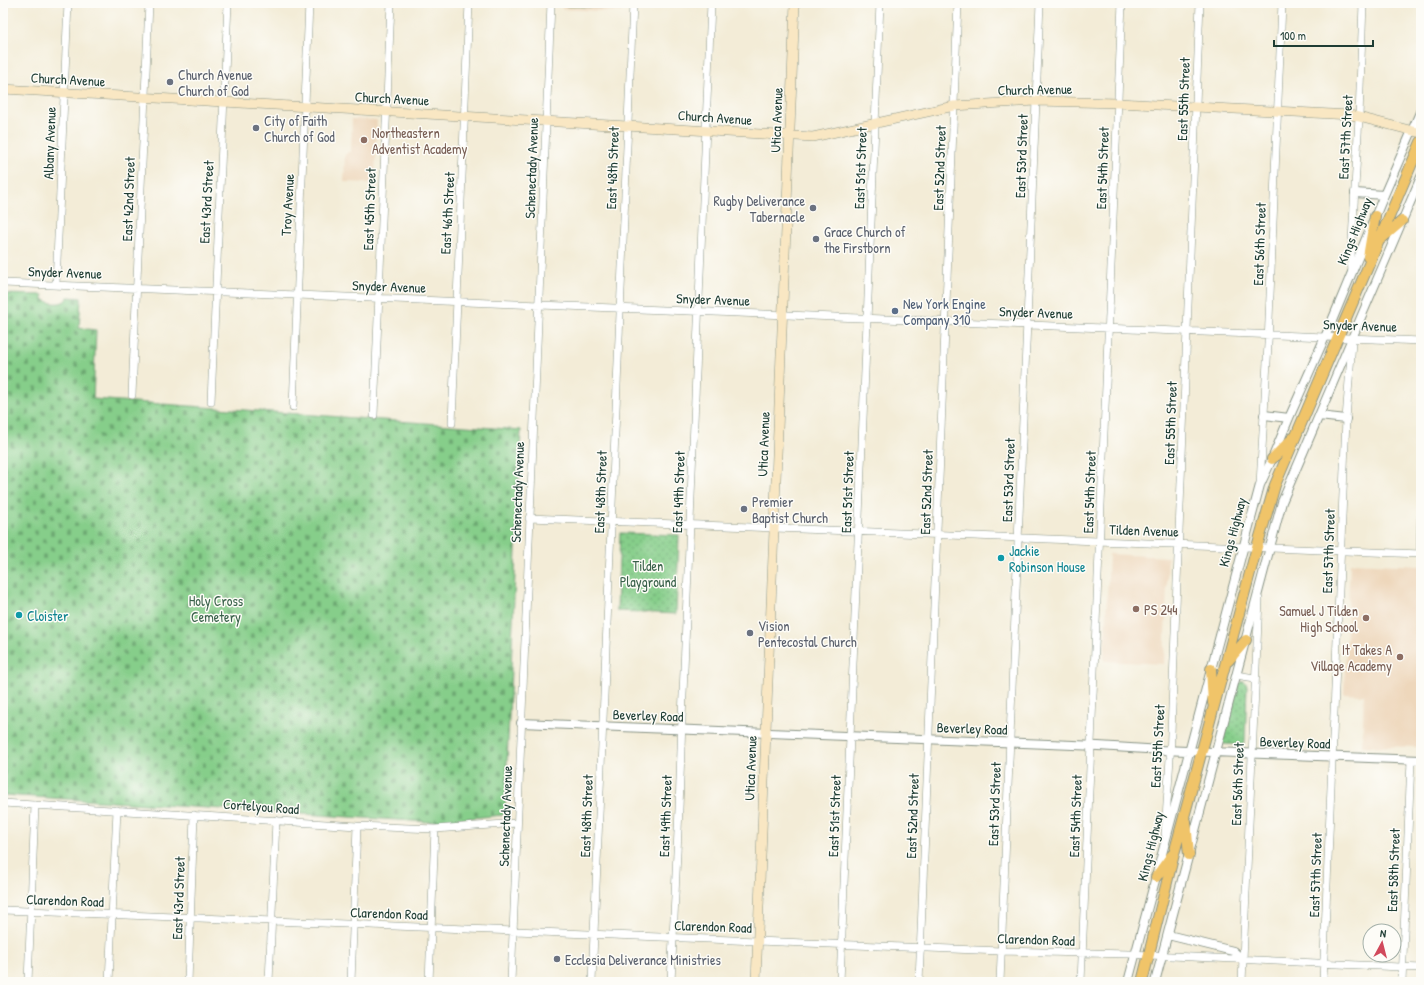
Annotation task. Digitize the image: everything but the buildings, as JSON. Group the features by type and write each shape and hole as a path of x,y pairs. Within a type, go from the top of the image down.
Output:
{"main road":[{"name":"Utica Avenue","path":"756,982 795,3"},
{"name":"Church Avenue","path":"3,89 627,125 790,136 813,136 954,106 1036,101 1118,103 1351,115 1417,132"},
{"name":"Kings Highway","path":"1142,982 1150,956 1175,850 1275,485 1339,338 1421,142"},
{"path":"1366,273 1375,216"},
{"path":"1380,240 1402,221"},
{"path":"1272,459 1297,433"},
{"path":"1226,664 1246,640"},
{"path":"1211,669 1213,711"},
{"path":"1185,813 1189,855"},
{"path":"1156,877 1175,850"}],"street":[{"name":"Albany Avenue","path":"56,284 68,3"},
{"name":"East 42nd Street","path":"132,395 149,3"},
{"name":"East 43rd Street","path":"211,402 228,3"},
{"name":"Troy Avenue","path":"293,407 296,295 309,3"},
{"name":"East 45th Street","path":"374,415 391,3"},
{"name":"East 46th Street","path":"452,423 469,3"},
{"name":"Schenectady Avenue","path":"511,982 551,3"},
{"name":"East 48th Street","path":"592,982 632,3"},
{"name":"East 49th Street","path":"671,982 711,3"},
{"name":"East 51st Street","path":"840,982 880,3"},
{"name":"East 52nd Street","path":"919,982 958,3"},
{"name":"East 53rd Street","path":"1000,982 1040,3"},
{"name":"East 54th Street","path":"1082,982 1122,3"},
{"name":"East 55th Street","path":"1164,843 1170,750 1200,3"},
{"name":"East 56th Street","path":"1260,485 1282,3"},
{"name":"East 57th Street","path":"1352,272 1351,258 1359,117 1363,3"},
{"name":"Kings Highway","path":"1128,982 1242,546 1260,485 1288,418 1325,337 1384,195 1417,132 1421,110"},
{"path":"1156,981 1282,502 1421,177"},
{"path":"1355,193 1384,195"},
{"name":"Snyder Avenue","path":"3,283 1421,341"},
{"name":"East 57th Street","path":"1323,982 1346,419 1352,338"},
{"path":"1264,415 1288,418"},
{"path":"1318,416 1346,419"},
{"path":"1420,554 1421,514"},
{"name":"Tilden Avenue","path":"530,518 1420,554"},
{"name":"East 56th Street","path":"1242,982 1251,753 1260,587"},
{"path":"1236,675 1255,678"},
{"name":"Beverley Road","path":"521,723 1421,760"},
{"name":"East 58th Street","path":"1402,982 1411,760"},
{"name":"Cortelyou Road","path":"3,803 357,826 435,829 517,822"},
{"path":"28,982 35,805"},
{"path":"109,982 116,810"},
{"name":"East 43rd Street","path":"188,982 194,815"},
{"path":"269,982 276,820"},
{"path":"351,982 357,826"},
{"path":"429,982 435,829"},
{"name":"Clarendon Road","path":"3,910 842,945 1162,956 1421,968"},
{"path":"1168,935 1233,951 1242,960"}],"shaded area":[{"path":"563,3 623,3 622,12 562,9"},
{"name":"Northeastern Adventist Academy","path":"352,119 377,120 375,183 344,182 345,154 347,154 347,152 351,152"},
{"name":"PS 244","path":"1109,554 1168,557 1164,664 1104,661"},
{"path":"1350,563 1421,566 1421,747 1362,746 1364,695 1344,694"}],"green space":[{"path":"568,3 610,6 617,3 615,5 617,8 566,6"},
{"name":"Holy Cross Cemetery","path":"3,294 43,295 43,299 52,303 63,302 68,297 81,298 79,328 96,330 93,399 521,430 505,812 503,815 429,822 3,795"},
{"name":"Tilden Playground","path":"620,533 679,535 676,614 617,611"},
{"path":"1244,681 1247,685 1245,742 1243,745 1224,744 1222,743 1238,683"}],"place":[{"name":"Church Avenue Church of God","path":"170,82"},
{"name":"City of Faith Church of God","path":"256,128"},
{"name":"Northeastern Adventist Academy","path":"364,140"},
{"name":"Rugby Deliverance Tabernacle","path":"813,208"},
{"name":"Grace Church of the Firstborn","path":"816,239"},
{"name":"New York Engine Company 310","path":"895,311"},
{"name":"Premier Baptist Church","path":"744,509"},
{"name":"Jackie Robinson House","path":"1001,558"},
{"name":"PS 244","path":"1136,609"},
{"name":"Cloister","path":"19,615"},
{"name":"Samuel J Tilden High School","path":"1366,618"},
{"name":"Vision Pentecostal Church","path":"750,633"},
{"name":"It Takes A Village Academy","path":"1400,657"},
{"name":"Ecclesia Deliverance Ministries","path":"557,959"}]}
